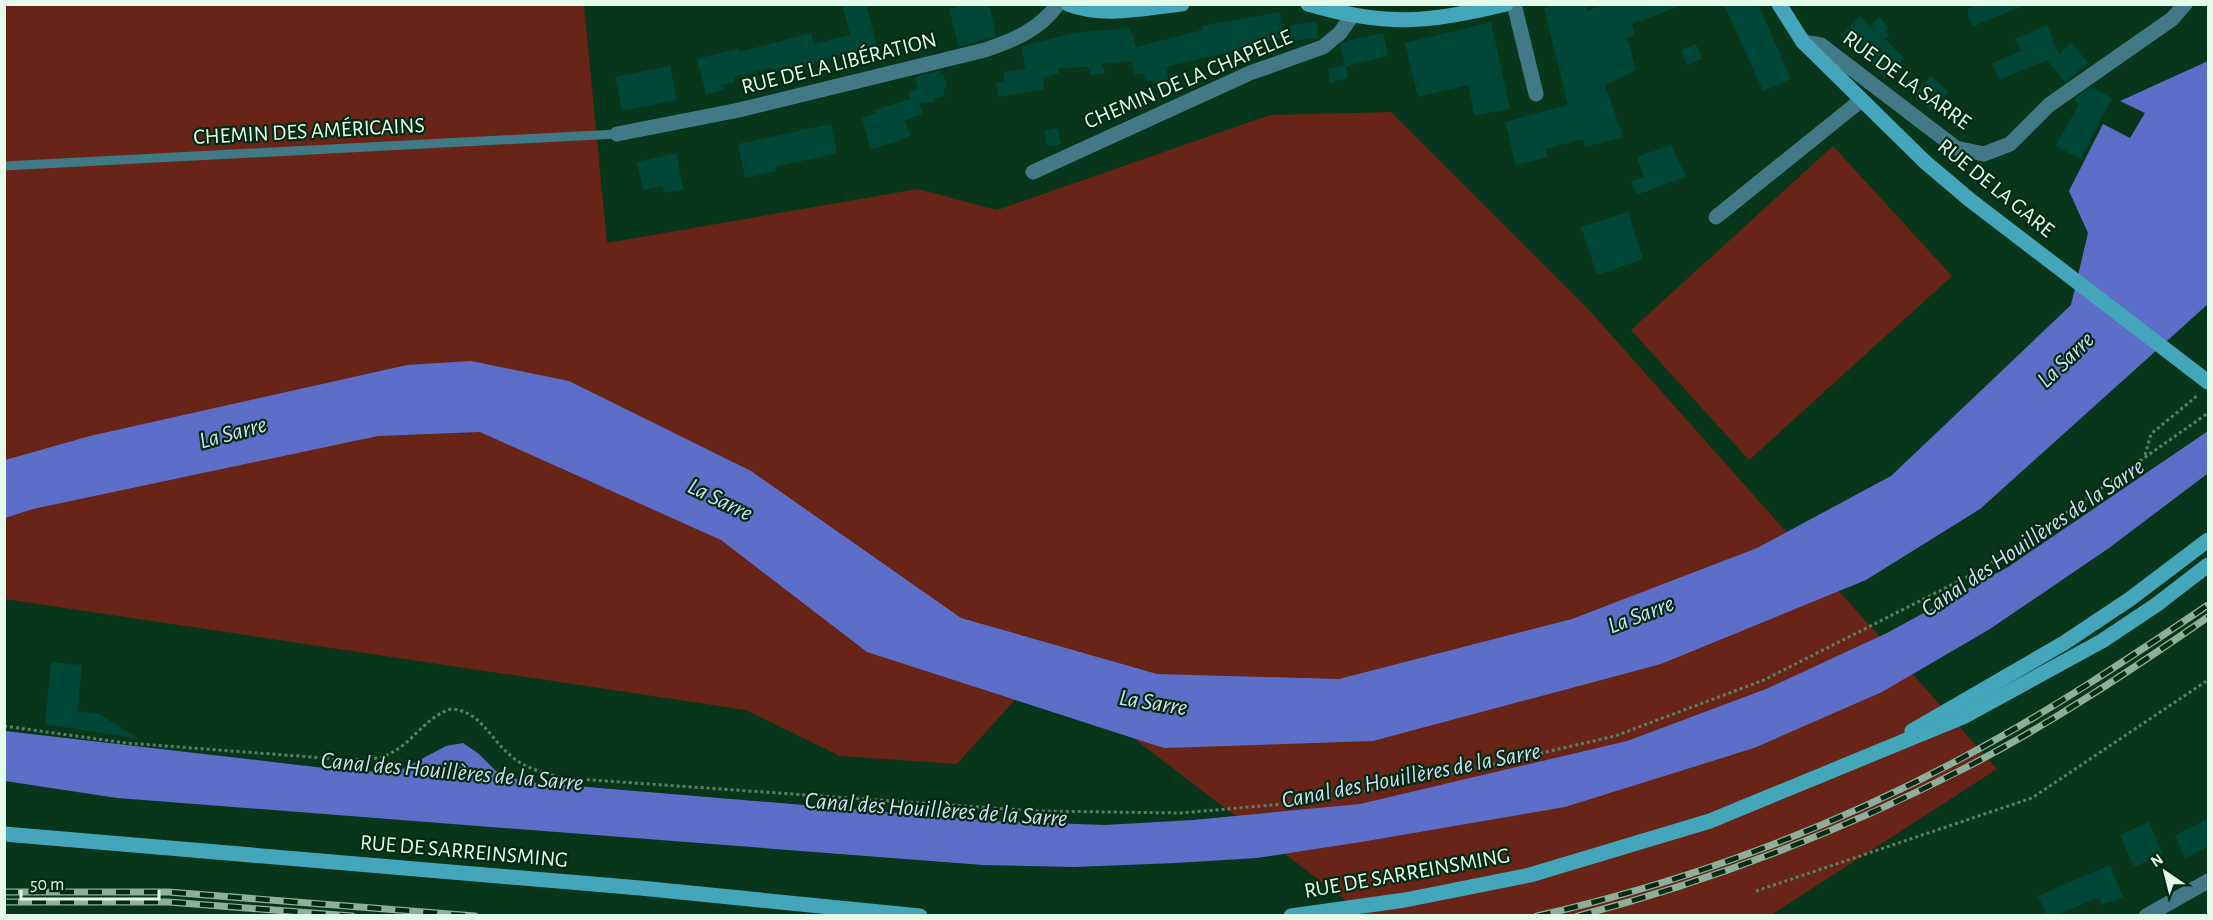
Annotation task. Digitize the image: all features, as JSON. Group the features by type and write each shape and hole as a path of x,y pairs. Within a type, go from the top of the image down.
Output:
{"street":[{"name":"RUE DE LA LIBÉRATION","path":"616,134 739,110 985,50 1019,38 1047,19 1058,4"},
{"path":"1068,4 1081,9 1116,11 1182,4"},
{"path":"1308,4 1351,17 1389,21 1449,18 1506,4"},
{"path":"1514,4 1536,94"},
{"name":"RUE DE LA GARE","path":"1779,4 1803,42 1860,101 1924,161 2203,384"},
{"name":"RUE DE LA SARRE","path":"1803,42 1821,45 1956,148 1984,154 2010,144 2049,105 2172,19 2186,4"},
{"name":"CHEMIN DE LA CHAPELLE","path":"1033,172 1250,73 1323,47 1340,33 1351,17"},
{"path":"1716,217 1860,101"},
{"path":"1887,746 2064,643 2130,599 2208,540"},
{"path":"1887,746 1965,716 2055,669 2147,611 2208,565"},
{"name":"RUE DE SARREINSMING","path":"1291,915 1405,900 1530,875 1710,821 1887,746"},
{"name":"RUE DE SARREINSMING","path":"4,834 640,888 920,915"},
{"path":"2146,915 2208,881"}],"lane":[{"name":"CHEMIN DES AMÉRICAINS","path":"4,166 616,134"}],"path":[{"path":"2144,457 2151,434 2203,384"},
{"path":"4,726 126,743 351,760 390,754 428,720 451,709 472,714 507,753 523,765 563,778 1036,811 1180,813 1319,801 1615,736 1764,680 1967,577 2019,546 2208,413"},
{"path":"1756,891 2032,798 2208,680"}],"shaded area":[{"path":"4,5 584,5 607,243 918,189 997,210 1270,115 1391,112 1590,311 1997,769 1771,915 1365,915 1043,669 957,764 840,756 746,710 5,599"},
{"path":"1833,146 1952,276 1749,460 1631,330"}],"water":[{"name":"La Sarre","path":"2208,61 2208,304 1980,509 1866,580 1661,664 1373,741 1164,748 867,652 721,540 480,432 378,436 33,509 5,518 5,460 90,436 407,365 471,361 569,381 751,471 961,618 1157,674 1339,679 1572,619 1757,548 1891,476 2071,305 2088,233 2069,191 2103,124 2130,138 2145,113 2120,101"},
{"name":"Canal des Houillères de la Sarre","path":"2208,431 2207,474 2109,548 1990,629 1882,692 1754,748 1565,807 1361,842 1257,858 1176,863 1074,867 983,865 117,798 5,781 5,731 359,772 401,770 446,746 463,743 479,754 499,774 528,782 996,821 1105,825 1193,820 1360,804 1627,741 1766,689 1887,633 2008,567"}],"building":[{"path":"842,4 866,4 879,52 846,59 845,54 771,73 770,68 735,77 733,83 723,85 724,90 706,94 697,59 738,49 739,52 811,33 814,44 850,35"},
{"path":"968,4 989,4 996,36 959,46 949,9"},
{"path":"1558,4 1585,4 1587,11 1607,4 1683,5 1632,24 1635,35 1627,38 1636,70 1605,85 1623,137 1585,147 1583,139 1545,149 1547,157 1516,165 1505,122 1568,105 1544,8"},
{"path":"1724,4 1758,4 1791,79 1763,91"},
{"path":"1979,4 2025,5 1973,26 1968,16 1968,9"},
{"path":"1280,12 1282,38 1261,42 1262,50 1244,56 1243,49 1165,67 1170,86 1157,91 1154,80 1146,81 1143,73 1135,75 1131,61 1102,64 1105,73 1090,76 1089,67 1058,68 1059,73 1043,78 1044,89 998,97 996,83 1005,82 1003,72 1026,69 1021,47 1073,33 1130,28 1136,47 1202,30 1201,26"},
{"path":"1860,16 1870,26 1879,17 1888,27 1885,31 1889,35 1885,39 1904,58 1885,78 1841,36"},
{"path":"1317,22 1318,38 1291,41 1290,25"},
{"path":"1491,22 1510,108 1475,116 1468,85 1418,97 1405,43"},
{"path":"2047,25 2059,54 2072,43 2088,63 2065,82 2047,60 1999,80 1992,63 2021,51 2015,39"},
{"path":"1383,33 1388,56 1346,66 1348,78 1330,83 1328,69 1345,65 1340,45 1346,41"},
{"path":"1696,44 1702,59 1687,65 1681,50"},
{"path":"670,66 677,100 622,111 615,77"},
{"path":"939,71 944,75 947,87 943,88 945,96 933,99 934,102 919,103 923,114 905,120 910,136 871,150 862,118 876,114 875,110 911,99 908,92 918,89 915,77"},
{"path":"1931,76 1949,92 1931,111 1914,95"},
{"path":"2091,87 2112,98 2081,159 2056,146 2079,104 2073,100"},
{"path":"831,124 837,153 775,167 776,171 745,178 738,144"},
{"path":"1057,128 1061,144 1047,146 1044,131"},
{"path":"1671,145 1686,177 1636,195 1631,181 1644,177 1637,157"},
{"path":"676,153 683,189 665,193 662,186 643,190 637,162"},
{"path":"1628,212 1643,259 1597,275 1581,227"},
{"path":"51,662 82,665 77,711 99,714 139,739 45,724"},
{"path":"2208,819 2208,847 2185,858 2175,835"},
{"path":"2149,822 2163,854 2134,867 2120,835"},
{"path":"2110,865 2123,897 2102,905 2099,897 2058,915 2047,915 2038,896"}],"railway":[{"path":"1537,916 1646,887 1755,851 1912,784 2025,723 2208,605"},
{"path":"1578,916 1726,870 1824,833 1919,791 1997,751 2059,715 2208,617"},
{"path":"4,892 168,892 475,916"},
{"path":"4,902 168,902 352,916"}]}
